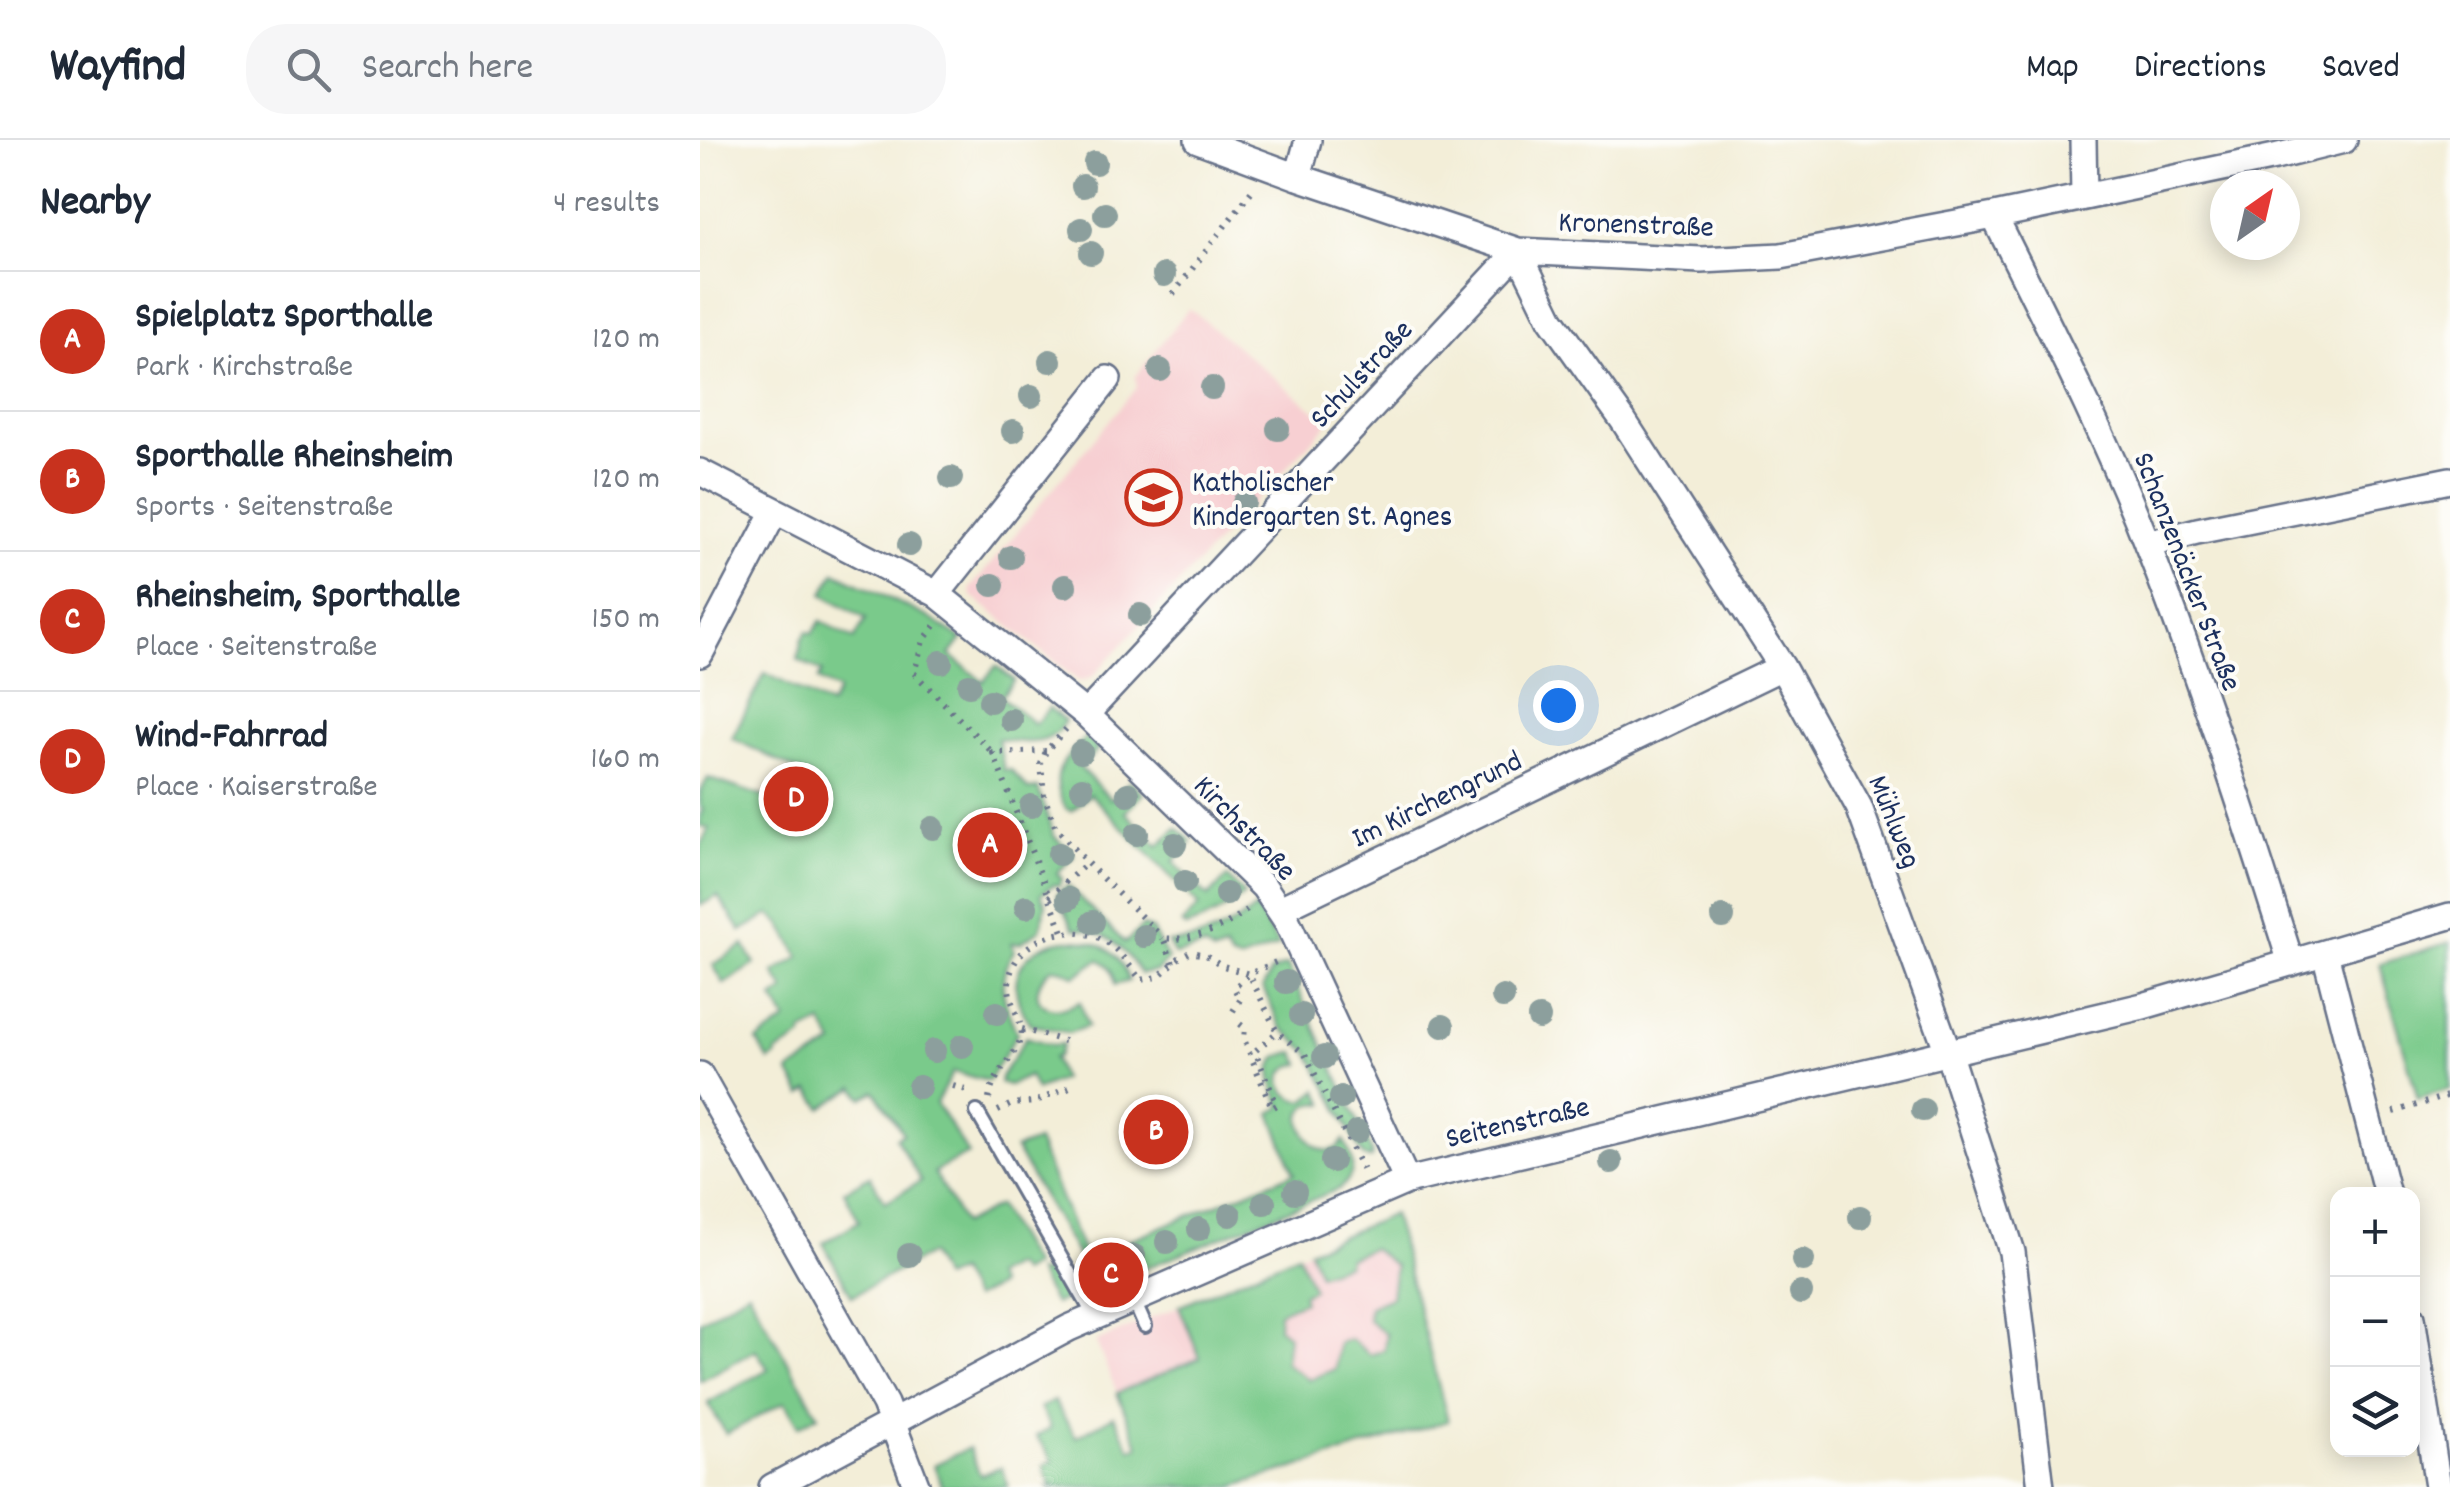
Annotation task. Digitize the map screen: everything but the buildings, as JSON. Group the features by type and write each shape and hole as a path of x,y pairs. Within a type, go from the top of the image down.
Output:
{"street":[{"name":"Kronenstraße","path":"1198,140 1518,251 1685,260 1781,256 1994,216 2344,140"},
{"path":"1298,176 1308,140"},
{"path":"2084,140 2084,197"},
{"name":"Schanzenäcker Straße","path":"1994,216 2073,374 2148,544 2224,751 2291,963"},
{"name":"Mühlweg","path":"1518,251 1551,319 1623,420 1782,667 1859,808 1948,1052 2012,1252 2041,1487"},
{"name":"Schulstraße","path":"1081,720 1518,251"},
{"path":"937,594 1108,379"},
{"name":"Kirchstraße","path":"700,472 937,594 1264,887 1268,906 1407,1181"},
{"path":"2148,544 2450,480"},
{"path":"700,654 775,511"},
{"name":"Im Kirchengrund","path":"1268,906 1782,667"},
{"name":"Seitenstraße","path":"772,1487 1069,1328 1407,1181 2142,1006 2450,916"},
{"path":"2326,953 2385,1187"},
{"path":"700,1075 885,1404 917,1487"},
{"path":"2420,1360 2441,1472"}],"lane":[{"path":"977,1112 1095,1318"},
{"path":"1134,1300 1145,1326"}],"path":[{"path":"1173,294 1258,183"},
{"path":"924,641 914,673 993,753 1063,932"},
{"path":"1081,720 1072,722 1046,751 1041,764 1044,796 1055,826 1163,938 1173,963"},
{"path":"993,753 1046,751"},
{"path":"1049,897 1087,862"},
{"path":"1163,938 1199,936 1268,906"},
{"path":"1070,1087 992,1113 989,1096 994,1080 1021,1038 1022,1029 1009,1000 1008,982 1015,962 1026,948 1063,932 1097,937 1113,946 1141,980 1158,976 1190,952 1206,955 1223,966 1250,974 1277,1032 1305,1054 1369,1180"},
{"path":"1233,1011 1240,1000 1234,988 1250,974 1286,958"},
{"path":"1240,1024 1272,1108 1276,1105 1255,1051 1277,1032"},
{"path":"1022,1029 1064,1041"},
{"path":"2369,1120 2450,1095"}],"shaded area":[{"name":"Katholischer Kindergarten St. Agnes","path":"1189,308 1329,422 1091,678 1079,681 972,596 970,589 1137,387 1135,377"},
{"path":"1393,1214 1448,1421 1232,1487 1156,1487 1096,1342"}],"green space":[{"path":"835,572 928,617 962,639 950,655 983,682 996,666 1014,680 1001,697 1035,724 1049,708 1065,721 1055,734 1042,741 998,739 1004,770 1011,770 1029,790 1038,788 1054,836 1074,856 1057,873 1062,879 1059,885 1041,894 1046,904 1040,930 1020,943 1012,943 1014,951 1003,982 1017,1034 988,1081 953,1072 936,1103 968,1154 934,1172 963,1224 998,1206 1033,1266 1020,1273 1014,1265 993,1276 998,1286 973,1299 958,1272 943,1279 929,1254 852,1296 823,1243 859,1221 844,1191 870,1176 885,1202 921,1181 896,1138 903,1133 875,1091 863,1098 855,1087 822,1108 810,1090 802,1095 789,1072 834,1044 822,1023 802,1033 803,1037 769,1061 757,1041 787,1020 773,999 785,990 774,973 800,957 781,924 770,914 741,931 718,896 700,903 700,845 709,829 700,826 700,792 708,778 788,805 810,777 732,738 765,673 830,706 838,691 818,680 822,672 798,660 802,639 807,632 813,633 821,621 854,639 866,619 823,594"},
{"path":"1086,737 1098,749 1080,768 1111,799 1130,781 1143,794 1125,812 1158,846 1177,828 1192,842 1173,862 1208,897 1227,877 1244,895 1216,914 1186,927 1182,924 1199,906 1090,794 1072,811 1066,809 1058,787 1060,769"},
{"path":"1068,886 1125,943 1143,926 1152,930 1168,959 1157,971 1141,974 1105,936 1074,929 1057,894"},
{"path":"1256,908 1279,946 1239,961 1225,949 1214,953 1204,947 1175,955 1168,943 1215,933"},
{"path":"1065,940 1088,941 1105,948 1119,961 1129,981 1115,985 1111,970 1100,960 1075,976 1052,968 1046,973 1038,993 1042,1004 1057,1009 1080,1002 1088,1026 1069,1033 1030,1024 1017,995 1016,982 1019,970 1036,950"},
{"path":"2450,942 2450,1089 2418,1099 2380,964"},
{"path":"744,945 755,964 724,984 713,965"},
{"path":"1287,965 1371,1158 1363,1156 1309,1052 1281,1027 1263,988 1271,972"},
{"path":"1026,1037 1063,1044 1053,1058 1062,1079 1036,1090 1029,1076 1009,1085 1000,1083"},
{"path":"1295,1052 1301,1064 1285,1070 1281,1082 1288,1095 1304,1101 1318,1090 1325,1104 1310,1105 1302,1112 1301,1122 1305,1134 1323,1150 1334,1149 1344,1140 1352,1166 1345,1183 1339,1189 1124,1277 1118,1264 1098,1273 1103,1286 1097,1289 1015,1149 1037,1141 1085,1258 1294,1173 1271,1113 1282,1107 1271,1073 1276,1059"},
{"path":"1393,1214 1448,1421 1232,1487 1047,1487 1051,1485 1043,1466 1053,1461 1036,1436 1051,1428 1040,1408 1054,1401 1076,1437 1114,1416 1131,1449 1139,1446 1117,1393 1200,1358 1179,1306 1298,1254 1313,1289 1302,1294 1304,1301 1279,1312 1278,1327 1288,1335 1285,1363 1309,1380 1335,1369 1338,1343 1350,1339 1370,1355 1384,1350 1386,1334 1368,1320 1369,1306 1391,1297 1395,1266 1372,1248 1348,1258 1347,1264 1319,1274 1309,1250"},
{"path":"1036,1272 1062,1274 1075,1296 1054,1304"},
{"path":"748,1291 818,1415 799,1426 785,1402 726,1434 708,1403 768,1369 756,1350 700,1381 700,1321"},
{"path":"969,1448 980,1475 1001,1467 1009,1487 942,1487 934,1465"}],"place":[{"name":"Katholischer Kindergarten St. Agnes","path":"1153,498"},
{"name":"Wind-Fahrrad","path":"796,799"},
{"name":"Spielplatz Sporthalle","path":"990,845"},
{"name":"Sporthalle Rheinsheim","path":"1156,1132"},
{"name":"Rheinsheim, Sporthalle","path":"1111,1275"}]}
